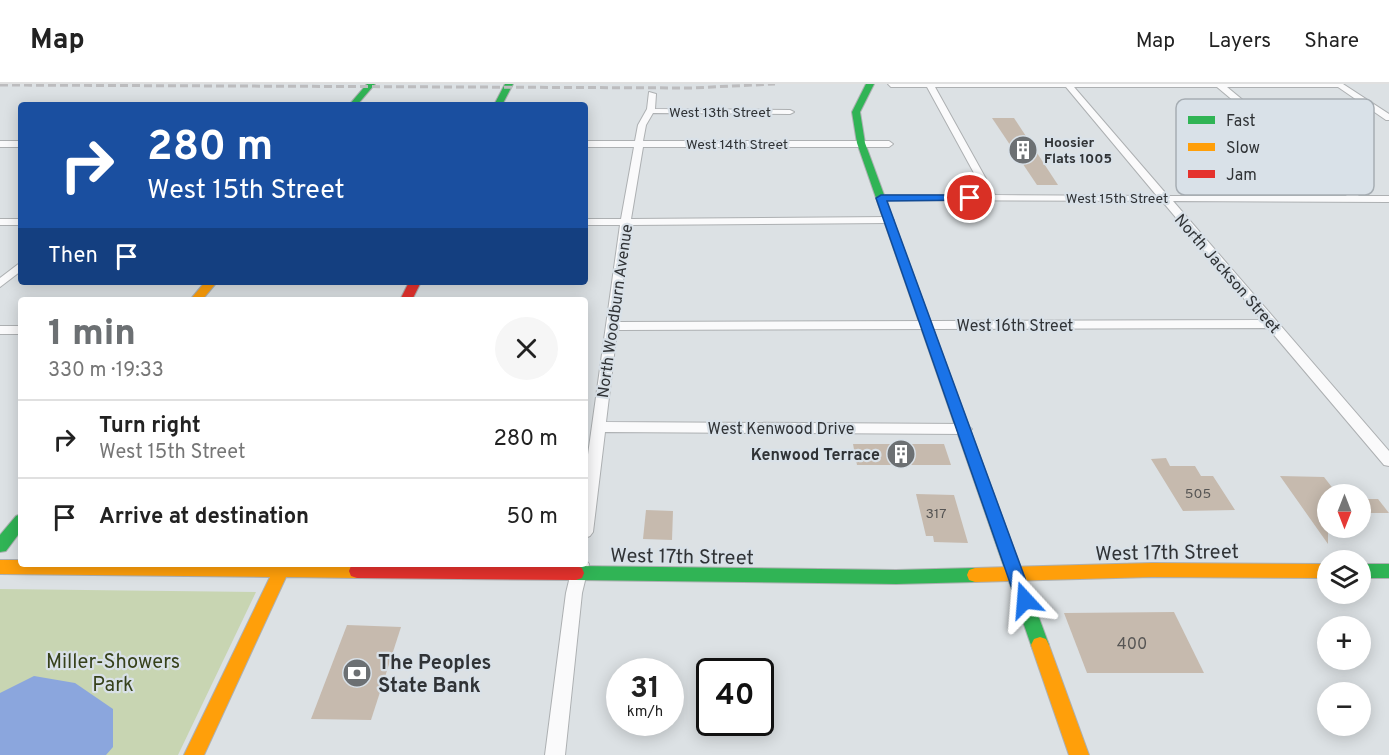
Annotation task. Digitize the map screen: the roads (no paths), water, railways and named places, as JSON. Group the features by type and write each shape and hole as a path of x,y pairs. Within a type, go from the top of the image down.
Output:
{"main road":[{"path":"356,102 371,84"},
{"path":"500,102 509,84"},
{"path":"870,84 861,96 855,113 861,143 965,429 1079,755"},
{"path":"198,297 208,285"},
{"path":"0,546 18,524"},
{"name":"West 17th Street","path":"0,567 580,569 1016,575 1152,570 1317,570"},
{"path":"194,755 283,567"},
{"path":"1371,571 1389,571"}],"street":[{"name":"North Jackson Street","path":"1068,84 1389,461"},
{"path":"1218,84 1236,99"},
{"path":"891,85 1339,84 1361,99"},
{"path":"930,85 992,198"},
{"name":"North Woodburn Avenue","path":"588,508 625,222 642,125 650,111 652,94"},
{"path":"1374,108 1389,118"},
{"name":"West 13th Street","path":"650,111 790,112"},
{"path":"0,144 18,144"},
{"name":"West 14th Street","path":"588,144 889,144"},
{"path":"1352,195 1358,200"},
{"name":"West 15th Street","path":"881,198 1389,199"},
{"path":"588,222 889,220"},
{"path":"0,222 18,222"},
{"path":"0,284 18,268"},
{"name":"West 16th Street","path":"613,326 1272,324"},
{"path":"0,330 18,330"},
{"name":"West Kenwood Drive","path":"598,427 965,429"},
{"path":"555,755 574,593 580,569"}],"water":[{"path":"34,676 75,683 113,709 113,747 106,755 0,755 0,693"}],"railway":[{"path":"0,85 691,88 775,84"}],"place":[{"name":"Hoosier Flats 1005","path":"1023,150"},
{"name":"Kenwood Terrace","path":"901,454"},
{"name":"The Peoples State Bank","path":"357,673"}],"park label":[{"name":"Miller-Showers Park","path":"113,672"}]}
